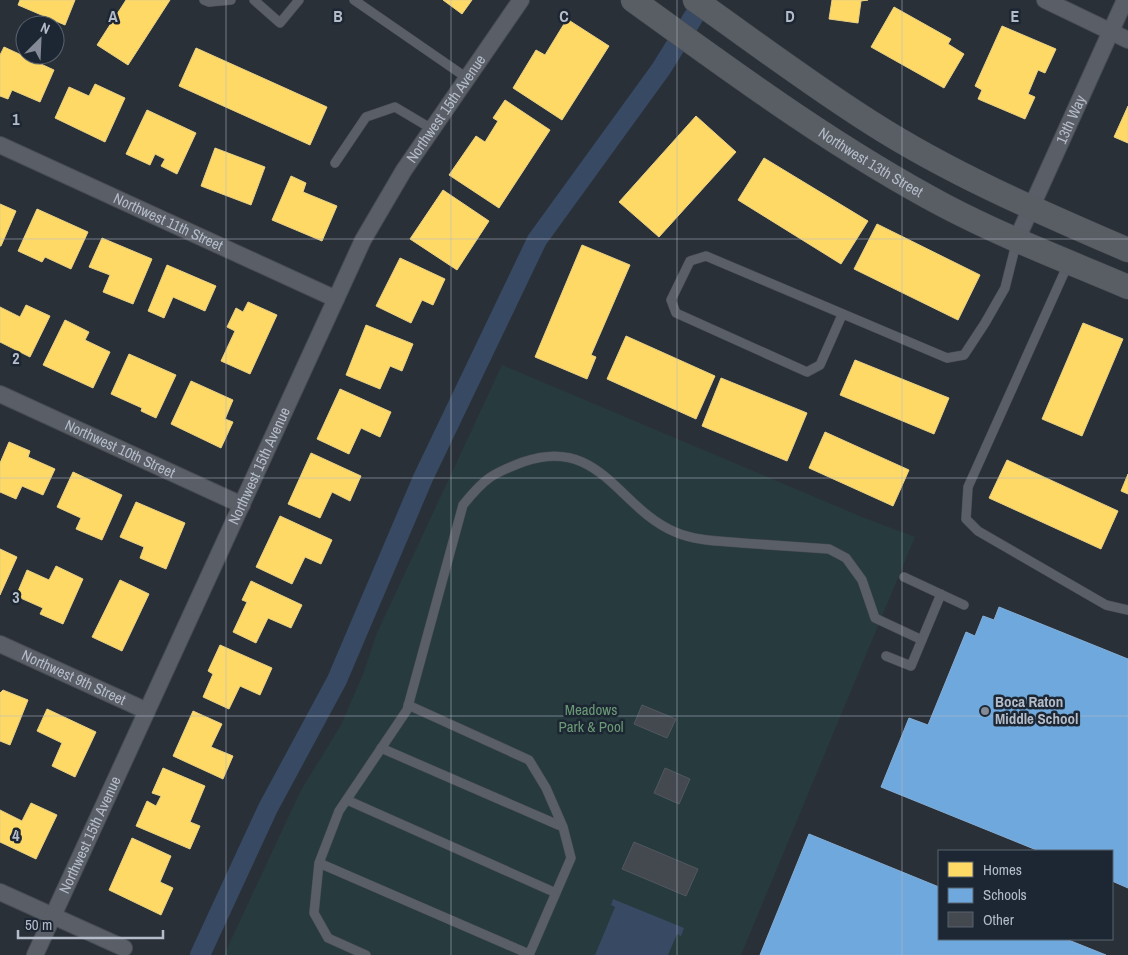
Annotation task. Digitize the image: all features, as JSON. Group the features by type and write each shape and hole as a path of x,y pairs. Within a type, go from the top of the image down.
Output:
{"street":[{"name":"Northwest 15th Avenue","path":"35,955 336,299 383,204 521,0"},
{"name":"Northwest 13th Street","path":"632,0 796,117 870,163 946,206 1128,287"},
{"path":"695,0 870,122 935,160 1031,208 1128,250"},
{"path":"1045,0 1110,33 1128,40"},
{"name":"13th Way","path":"1017,239 1125,0"},
{"name":"Northwest 11th Street","path":"0,145 336,299"},
{"name":"Northwest 10th Street","path":"0,394 242,505"},
{"name":"Northwest 9th Street","path":"0,644 147,711"},
{"path":"0,892 124,948"}],"lane":[{"path":"204,0 209,2 231,0"},
{"path":"254,0 280,23 299,0"},
{"path":"354,0 467,78"},
{"path":"335,163 366,117 395,107 432,129"},
{"path":"842,314 820,365 808,372 676,313 672,300 690,261 706,256 946,358 964,355 1005,288 1017,239"},
{"path":"1069,262 968,487 966,519 978,531 1106,605 1128,610"},
{"path":"366,955 328,938 314,912 319,863 339,811 408,705 463,506 483,480 541,456 567,456 592,467 616,484 646,513 673,532 696,540 829,549 846,558 862,580 875,618 922,640"},
{"path":"904,578 964,605"},
{"path":"886,656 911,666 941,594"},
{"path":"319,863 529,955 571,858 563,827 546,788 529,760 408,705"},
{"path":"381,748 563,827"},
{"path":"347,800 556,893"}],"green space":[{"name":"Meadows Park & Pool","path":"502,365 862,517 915,537 741,955 224,955 300,792 341,725 364,672 377,633"}],"water":[{"path":"613,899 684,928 681,936 677,934 668,955 595,955 615,907 611,905"}],"building: Homes":[{"path":"20,0 75,0 65,25 65,15 42,15 18,5"},
{"path":"126,0 170,0 128,65 97,45"},
{"path":"443,0 472,0 462,14"},
{"path":"832,0 868,0 861,1 858,23 829,19"},
{"path":"894,7 951,39 948,44 964,54 944,88 871,47"},
{"path":"567,19 609,46 562,120 513,88 536,50 545,55"},
{"path":"1002,26 1056,49 1045,73 1038,70 1028,94 1035,97 1025,119 978,99 982,90 975,86"},
{"path":"4,47 15,52 15,65 43,65 54,70 40,102 12,90 8,99 0,96 0,55"},
{"path":"196,48 327,107 310,145 179,86"},
{"path":"95,84 125,98 105,142 55,118 69,87 89,96"},
{"path":"505,100 550,130 499,208 449,175 476,136 485,142 498,121 493,118"},
{"path":"1128,106 1128,143 1114,137"},
{"path":"147,110 196,133 177,174 161,166 165,159 155,154 150,165 126,154"},
{"path":"696,116 736,152 659,237 619,202"},
{"path":"215,148 265,167 251,205 201,186"},
{"path":"764,158 868,221 841,264 738,200"},
{"path":"291,176 306,183 303,192 337,206 322,241 272,220"},
{"path":"443,190 489,221 457,270 410,239"},
{"path":"0,204 16,211 1,246 0,246"},
{"path":"37,209 88,232 71,269 45,257 42,262 18,251"},
{"path":"877,224 980,275 958,320 854,269"},
{"path":"102,238 152,259 133,304 103,292 110,275 89,267"},
{"path":"582,245 630,265 591,355 596,357 587,379 535,357"},
{"path":"400,258 445,279 433,305 422,300 411,323 376,306"},
{"path":"167,265 216,286 205,311 173,297 164,318 148,311"},
{"path":"248,302 277,315 250,374 221,361 235,331 227,327 236,308 243,312"},
{"path":"26,305 50,316 30,357 0,342 0,307 20,317"},
{"path":"65,320 89,332 85,340 110,352 93,388 43,365"},
{"path":"1083,323 1123,339 1082,436 1042,419"},
{"path":"366,325 413,344 402,371 390,366 380,389 346,375"},
{"path":"626,336 715,376 696,419 607,379"},
{"path":"129,354 176,375 156,418 141,411 142,408 111,394"},
{"path":"855,360 949,398 934,434 840,395"},
{"path":"721,378 807,413 787,461 702,426"},
{"path":"191,381 233,400 225,419 233,422 221,448 171,424"},
{"path":"340,389 391,412 380,437 361,428 349,454 317,439"},
{"path":"825,432 909,470 893,506 809,468"},
{"path":"9,442 30,451 28,457 55,469 43,495 22,486 16,499 0,492 0,463"},
{"path":"311,453 361,476 350,501 332,492 320,518 288,504"},
{"path":"1007,460 1118,511 1101,549 989,498"},
{"path":"73,472 122,495 102,540 76,529 81,518 57,507"},
{"path":"1128,474 1128,494 1121,491"},
{"path":"136,502 185,523 166,569 140,558 144,547 120,537"},
{"path":"280,516 332,540 321,564 305,557 292,584 256,567"},
{"path":"0,549 17,557 0,595"},
{"path":"56,566 83,579 63,624 40,614 43,608 16,596 27,570 49,580"},
{"path":"120,580 149,594 122,651 92,637"},
{"path":"251,581 302,605 291,628 268,618 256,643 233,632 247,602 242,600"},
{"path":"220,645 272,668 260,695 240,686 229,709 203,697 213,674 208,671"},
{"path":"3,690 28,700 10,745 0,741 0,693"},
{"path":"47,709 96,732 75,777 52,766 62,743 37,731"},
{"path":"193,711 222,724 211,747 233,756 223,779 173,756"},
{"path":"163,768 205,786 190,822 200,826 190,849 136,826 147,801 156,806 161,796 152,793"},
{"path":"31,803 57,815 36,859 0,842 0,810 22,821"},
{"path":"132,838 171,856 160,882 173,888 161,915 109,890"}],"building: Schools":[{"path":"999,607 1128,659 1128,888 1113,881 1113,850 1037,850 881,787 909,718 928,725 966,632 975,636 983,616 994,620"},
{"path":"809,834 938,887 938,940 1068,940 1106,955 760,955"}],"building: Other":[{"path":"642,705 676,719 667,738 634,724"},
{"path":"665,768 690,779 679,804 654,793"},
{"path":"634,842 698,869 686,896 622,869"}],"waterway":[{"path":"200,955 268,808 337,680 423,478 537,240 661,69 704,0"}],"place":[{"name":"Boca Raton Middle School","path":"985,711"}]}
